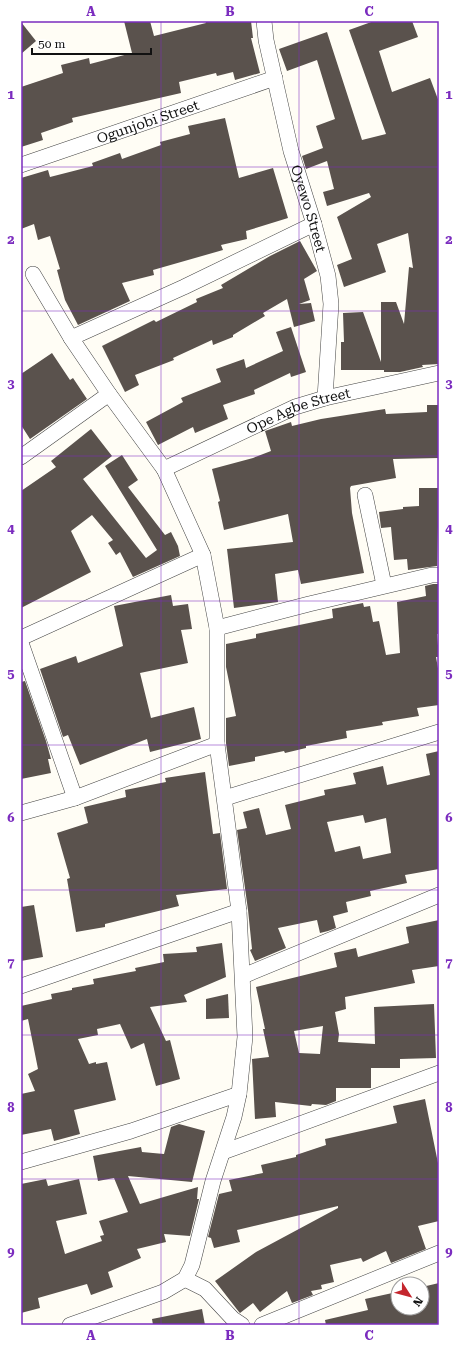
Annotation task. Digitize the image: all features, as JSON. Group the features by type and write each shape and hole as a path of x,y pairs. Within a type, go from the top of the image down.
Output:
{"street":[{"name":"Oyewo Street","path":"264,21 266,40 291,151 314,224 328,276 331,304 325,398"},
{"name":"Ogunjobi Street","path":"21,165 275,78"},
{"path":"71,338 184,287 314,224"},
{"path":"33,274 71,338 108,394 164,469 203,555 217,628 218,744 239,911 243,976 245,1037 239,1094 205,1213 192,1265 185,1279 163,1292 70,1325"},
{"name":"Ope Agbe Street","path":"164,469 295,408 325,398 439,373"},
{"path":"21,457 108,394"},
{"path":"365,495 384,585"},
{"path":"21,638 203,555"},
{"path":"217,628 384,585 432,575 439,575"},
{"path":"21,643 75,798"},
{"path":"225,798 439,732"},
{"path":"21,813 75,798 218,744"},
{"path":"243,976 439,895"},
{"path":"21,986 239,911"},
{"path":"223,1152 439,1073"},
{"path":"21,1162 132,1131 239,1094"},
{"path":"262,1325 439,1253"},
{"path":"185,1279 205,1289 233,1319 242,1325"}],"building":[{"path":"124,21 150,21 154,36 206,23 205,21 251,21 253,38 251,38 260,73 235,80 233,72 217,76 216,73 179,82 181,93 72,118 73,122 41,133 43,140 21,147 21,87 63,73 61,65 89,58 90,64 132,53"},
{"path":"374,21 412,21 418,37 379,51 392,92 430,78 439,102 439,364 422,365 423,367 400,372 384,372 384,370 341,370 341,342 344,342 343,313 363,312 381,362 381,302 396,302 404,324 409,267 413,268 408,233 377,244 386,272 344,287 337,265 352,259 337,217 371,197 369,193 327,206 323,192 334,189 327,161 306,169 302,156 323,148 316,126 335,119 317,60 287,71 279,49 327,32 362,140 386,134 349,30"},
{"path":"21,22 36,41 21,54"},
{"path":"225,118 239,178 273,168 288,218 246,231 247,239 221,245 223,250 153,270 154,275 122,283 130,301 78,325 65,300 57,270 60,269 50,236 38,240 34,224 21,229 21,178 48,170 50,177 93,166 92,163 120,153 122,159 161,145 160,142 190,134 188,126"},
{"path":"300,241 317,271 304,279 310,300 299,304 311,303 315,321 294,327 287,299 263,313 265,316 233,335 233,337 213,345 212,340 173,358 174,360 135,375 139,385 125,392 102,346 154,320 156,322 197,302 196,299 223,288 221,285 270,256"},
{"path":"291,327 306,372 291,377 290,373 254,390 255,394 223,405 228,419 195,433 193,427 158,445 146,422 183,402 181,398 221,382 216,369 244,359 246,368 283,351 276,332"},
{"path":"52,353 70,380 73,378 87,399 30,439 21,425 21,374"},
{"path":"427,405 439,405 439,458 393,459 396,478 351,486 350,488 352,513 364,573 301,584 298,570 275,574 278,602 234,608 227,549 293,542 288,514 224,530 218,502 220,501 212,469 253,458 271,451 265,431 291,422 292,426 321,419 385,409 386,414 427,412"},
{"path":"91,429 112,456 83,479 146,558 157,550 105,466 122,455 138,480 128,487 165,535 171,532 178,546 180,556 133,577 120,552 116,555 108,543 113,540 92,515 71,531 91,572 21,608 21,491 56,467 51,461"},
{"path":"419,488 439,488 437,566 408,570 407,559 394,560 391,527 381,528 379,512 403,509 403,507 419,506"},
{"path":"438,584 439,595 439,634 437,634 439,657 436,657 439,674 439,705 417,708 419,716 382,722 383,725 346,731 347,738 306,746 306,748 285,753 284,751 255,757 255,761 229,766 226,743 226,718 236,716 226,667 226,644 256,638 256,634 333,618 332,609 363,603 364,607 370,606 373,622 379,621 386,655 400,653 397,602 426,596 425,586"},
{"path":"171,595 173,606 188,604 192,629 181,630 188,663 140,673 151,718 194,707 201,739 150,752 147,739 80,765 68,735 63,737 40,669 76,656 78,663 123,646 114,606"},
{"path":"25,681 46,741 51,759 48,759 51,773 21,779 21,682"},
{"path":"439,751 439,869 405,875 407,883 370,891 371,896 346,902 348,912 333,916 336,928 328,931 320,933 317,920 278,928 286,948 255,961 250,950 252,949 248,910 237,830 247,828 243,812 259,808 266,835 291,829 285,805 325,795 324,790 356,784 353,773 383,766 387,785 430,775 426,754","holes":["363,815 365,823 386,818 391,853 363,859 360,846 335,852 327,822"]},
{"path":"205,772 213,834 220,833 227,889 176,895 179,906 105,924 105,927 76,932 67,879 70,878 57,833 88,823 84,807 126,797 125,790 166,782 165,778"},
{"path":"34,905 43,957 21,961 21,907"},
{"path":"439,920 439,966 412,970 415,983 345,997 346,1009 335,1012 339,1034 338,1042 375,1044 374,1007 434,1004 436,1058 400,1059 400,1068 371,1068 371,1088 336,1088 336,1101 326,1105 312,1104 311,1106 275,1102 276,1117 255,1119 252,1059 269,1057 256,987 337,967 334,953 356,948 358,957 409,943 406,927","holes":["323,1026 320,1054 299,1053 294,1031"]},
{"path":"222,943 226,977 184,995 187,1002 150,1007 166,1041 170,1040 180,1079 156,1086 144,1043 131,1049 120,1024 97,1029 98,1035 78,1039 89,1064 96,1062 96,1064 107,1062 116,1100 74,1110 80,1134 54,1141 51,1129 21,1135 21,1094 35,1091 28,1074 38,1069 28,1019 21,1021 21,1006 52,999 51,994 94,984 93,979 136,971 135,968 164,962 163,954 197,952 196,947"},
{"path":"228,994 229,1018 206,1019 206,999"},
{"path":"425,1099 439,1168 439,1221 418,1226 426,1249 391,1263 386,1251 363,1262 361,1258 330,1265 334,1282 321,1285 322,1289 311,1291 313,1295 292,1303 287,1291 260,1312 253,1303 240,1313 215,1281 256,1252 338,1208 338,1206 237,1230 240,1242 214,1248 211,1238 208,1237 219,1194 232,1191 229,1180 263,1173 261,1165 296,1157 296,1155 326,1145 325,1139 397,1123 393,1106"},
{"path":"179,1124 205,1131 192,1182 128,1176 140,1204 198,1187 197,1199 199,1199 190,1236 164,1234 166,1242 137,1249 141,1258 108,1272 113,1287 91,1295 87,1284 38,1298 40,1308 21,1313 21,1184 46,1179 48,1186 79,1179 87,1214 56,1221 65,1254 102,1241 100,1236 104,1235 99,1221 128,1212 114,1178 98,1181 93,1156 141,1147 142,1152 164,1154 171,1127"},
{"path":"439,1283 439,1325 326,1325 325,1320 368,1310 365,1299 390,1294 390,1316 430,1316 430,1285"},
{"path":"202,1309 205,1325 153,1325 152,1319"}]}
